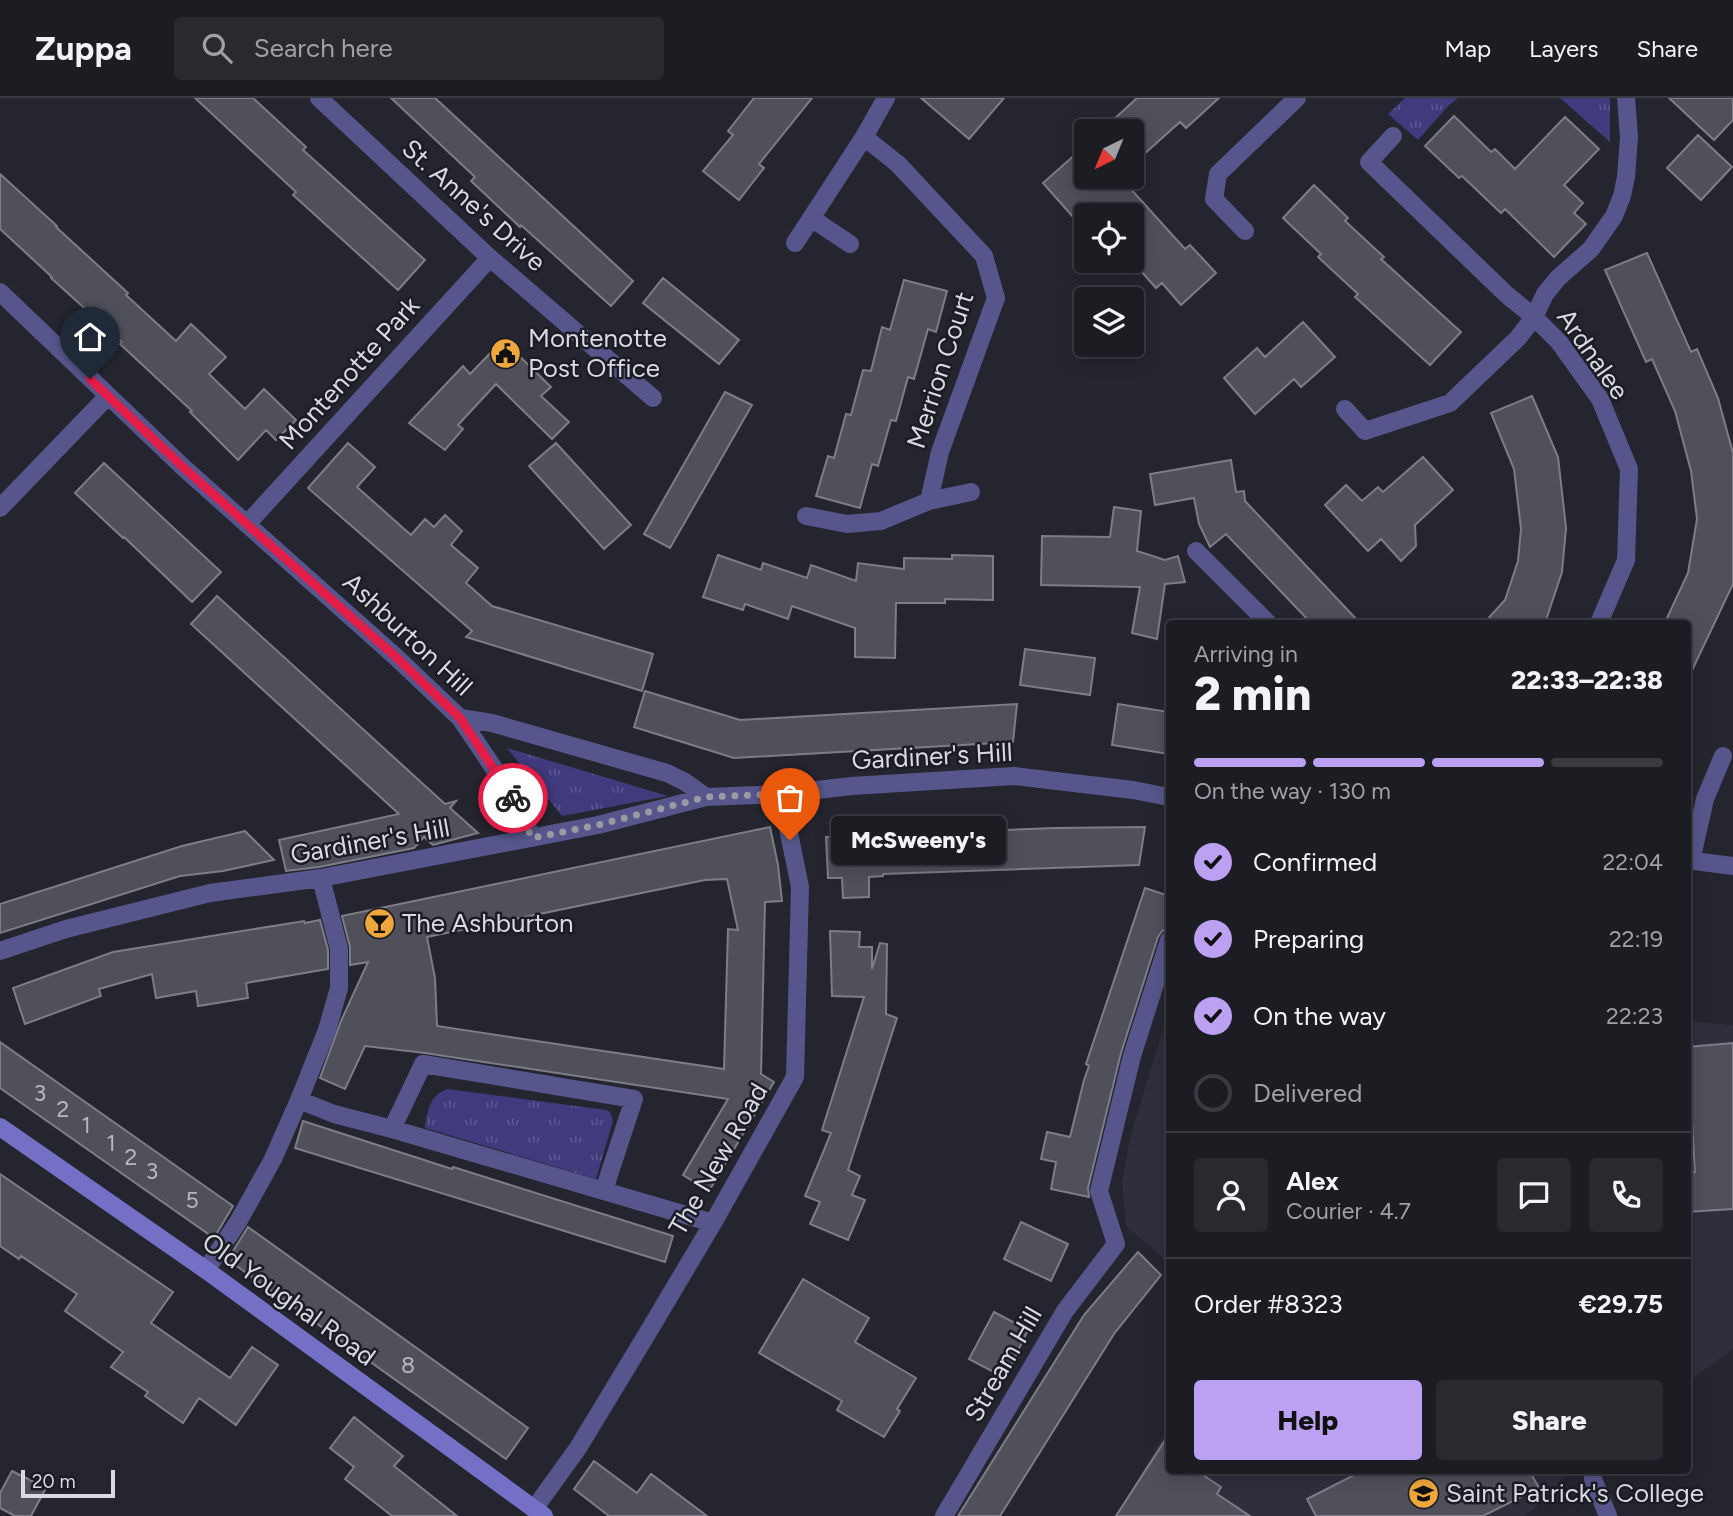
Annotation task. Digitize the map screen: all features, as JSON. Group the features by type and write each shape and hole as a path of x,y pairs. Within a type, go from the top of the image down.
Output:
{"street":[{"name":"St. Anne's Drive","path":"319,98 490,258 653,398"},
{"path":"795,243 886,98"},
{"path":"1245,231 1214,199 1217,174 1297,98"},
{"name":"Ardnalee","path":"1345,409 1366,431 1450,402 1518,338 1534,317 1545,294 1558,278 1591,249 1603,233 1622,196 1629,136 1626,98"},
{"name":"Ardnalee","path":"1393,136 1369,162 1559,342 1600,399 1629,469 1626,560 1599,620"},
{"name":"Merrion Court","path":"864,137 898,164 984,256 996,298 940,452 929,501"},
{"path":"811,218 850,244"},
{"name":"Montenotte Park","path":"247,523 490,258"},
{"name":"Ashburton Hill","path":"0,292 184,468 397,658 460,718 517,804 532,838"},
{"path":"0,508 108,396"},
{"path":"806,516 847,524 881,521 929,501 971,492"},
{"path":"1196,551 1265,620"},
{"path":"460,718 492,723 667,773 706,797"},
{"path":"1691,853 1705,799 1723,756"},
{"name":"Gardiner's Hill","path":"0,951 66,929 210,893 321,878 532,838 598,825 706,797 781,794 852,786 1014,776 1166,796"},
{"name":"The New Road","path":"539,1512 713,1223 795,1077 800,887 781,794"},
{"path":"1691,861 1733,866"},
{"path":"206,1270 238,1222 273,1159 327,1030 339,988 339,949 321,878"},
{"name":"Stream Hill","path":"944,1516 1065,1311 1116,1244 1099,1191 1132,1056 1166,949"},
{"path":"392,1129 423,1064 634,1100 604,1190"},
{"path":"299,1100 334,1114 713,1223"},
{"name":"Old Youghal Road","path":"0,1127 206,1270 539,1512"},
{"path":"1593,1479 1608,1516"}],"shaded area":[{"path":"1166,1019 1166,1260 1126,1226 1122,1182 1130,1138"},
{"path":"1691,1021 1733,1025 1733,1349 1691,1380"},
{"path":"1166,1430 1166,1474 1567,1474 1524,1516 1116,1516"}],"green space":[{"path":"1405,98 1458,98 1418,140 1388,114"},
{"path":"1560,98 1610,98 1610,142"},
{"path":"507,748 668,796 562,816"},
{"path":"447,1089 610,1112 613,1121 596,1179 425,1128 433,1099"}],"building":[{"path":"195,98 253,98 306,147 303,150 425,260 398,290 293,195 296,192"},
{"path":"391,98 435,98 633,281 611,306 471,181 475,177"},
{"path":"754,98 812,98 759,164 764,168 739,200 703,171 733,135 728,131"},
{"path":"921,98 1004,98 969,139"},
{"path":"1137,98 1219,98 1186,128 1180,122 1144,154 1144,119 1114,119"},
{"path":"1669,98 1733,98 1733,120 1714,140"},
{"path":"1454,116 1491,152 1495,149 1515,169 1565,117 1599,149 1564,185 1583,203 1574,213 1586,224 1554,257 1505,209 1501,213 1425,146"},
{"path":"1698,135 1732,167 1701,200 1667,168"},
{"path":"1074,156 1074,189 1131,189 1143,203 1074,203 1074,218 1043,183"},
{"path":"0,174 176,341 191,324 226,357 209,374 245,409 264,389 296,420 276,440 266,430 238,460 190,412 192,411 120,344 122,342 0,229"},
{"path":"1314,185 1348,218 1345,221 1384,257 1381,259 1461,332 1430,365 1355,297 1358,294 1318,257 1321,254 1283,218"},
{"path":"1144,204 1185,249 1190,245 1216,273 1181,305 1162,283 1156,288 1143,273"},
{"path":"1647,253 1691,352 1697,349 1718,398 1733,453 1733,584 1691,673 1691,620 1667,618 1688,573 1697,519 1691,471 1675,411 1652,359 1646,362 1605,270"},
{"path":"663,278 739,340 719,364 643,303"},
{"path":"904,280 947,291 936,332 928,329 914,379 908,377 896,421 891,420 878,466 872,464 860,508 816,496 828,456 834,458 846,414 851,415 863,370 871,371 882,327 890,330"},
{"path":"1303,322 1335,357 1301,387 1294,379 1255,414 1224,378 1257,348 1265,357"},
{"path":"503,340 551,387 541,396 569,422 552,439 496,384 458,425 463,429 445,450 409,423 463,366 470,374"},
{"path":"725,392 752,405 670,548 644,534"},
{"path":"1532,396 1558,457 1566,528 1562,572 1546,620 1487,620 1505,600 1518,561 1521,529 1514,469 1491,413"},
{"path":"348,443 375,467 357,487 411,535 425,519 434,527 445,515 462,531 451,545 478,568 466,583 492,606 653,654 642,691 466,637 472,631 308,488"},
{"path":"556,443 631,525 604,549 529,466"},
{"path":"1423,457 1453,490 1415,525 1416,546 1401,561 1381,539 1368,551 1325,505 1346,485 1362,501 1378,487 1383,492"},
{"path":"1231,460 1236,492 1244,491 1245,501 1357,620 1308,620 1226,534 1210,547 1199,524 1194,498 1155,505 1150,474"},
{"path":"104,463 221,572 192,602 75,493"},
{"path":"1114,507 1141,511 1137,551 1165,560 1178,556 1185,582 1165,584 1157,639 1132,633 1140,587 1041,585 1042,536 1110,537"},
{"path":"718,555 761,570 763,563 807,578 811,565 856,581 858,563 904,569 904,558 993,556 993,600 945,599 945,603 896,603 895,658 855,657 855,628 792,606 788,619 745,604 743,610 703,597"},
{"path":"217,596 445,804 456,801 450,808 478,833 433,845 424,837 414,848 286,871 279,840 399,814 191,624"},
{"path":"1025,649 1095,658 1090,695 1020,685"},
{"path":"645,691 740,720 1017,704 1013,742 734,758 634,727"},
{"path":"1118,704 1166,712 1166,754 1112,745"},
{"path":"770,827 782,901 765,902 761,1074 774,1082 709,1191 683,1175 728,1099 365,1046 345,1089 320,1078 341,1021 368,962 350,965 350,947 342,916","holes":["727,879 738,930 728,929 724,1069 437,1026 435,978 427,937 705,880"]},
{"path":"1145,827 1139,865 883,874 869,877 869,897 843,898 842,878 828,878 826,837"},
{"path":"245,831 274,860 223,871 180,876 0,933 0,904 182,846"},
{"path":"1145,888 1166,895 1166,929 1158,937 1121,1053 1088,1188 1089,1197 1051,1189 1056,1162 1041,1159 1047,1132 1070,1137 1089,1066 1086,1064"},
{"path":"320,920 328,950 328,969 246,983 248,998 198,1006 196,991 156,998 152,974 99,989 101,996 25,1024 13,988 113,952"},
{"path":"830,931 860,932 859,947 872,947 872,969 880,943 887,944 886,1014 897,1018 848,1170 860,1176 852,1195 865,1200 848,1240 810,1224 820,1202 805,1196 831,1133 822,1130 864,997 832,996"},
{"path":"0,1042 233,1206 214,1238 0,1088"},
{"path":"1733,1043 1733,1209 1691,1212 1691,1172 1695,1172 1691,1047"},
{"path":"303,1121 673,1236 665,1262 295,1148"},
{"path":"0,1174 173,1292 151,1323 230,1378 252,1347 278,1365 236,1425 199,1398 183,1423 145,1396 148,1392 111,1367 123,1352 65,1311 77,1294 21,1256 19,1259 0,1246"},
{"path":"1021,1222 1068,1244 1051,1281 1004,1259"},
{"path":"248,1227 528,1428 506,1459 231,1262 237,1253 233,1251"},
{"path":"1138,1252 1161,1275 1114,1334 1000,1516 958,1516 1084,1315"},
{"path":"803,1279 869,1318 855,1342 916,1378 884,1437 837,1410 842,1401 759,1353"},
{"path":"994,1312 1028,1330 1005,1378 969,1359"},
{"path":"354,1417 403,1456 394,1466 457,1516 392,1516 345,1479 354,1467 330,1448"},
{"path":"1166,1439 1166,1474 1201,1474 1221,1487 1217,1494 1250,1516 1116,1516"},
{"path":"594,1461 637,1493 651,1474 707,1516 609,1516 574,1489"},
{"path":"12,1471 46,1488 31,1516 15,1516 0,1508 0,1493"},
{"name":"Saint Patrick's College","path":"1356,1474 1531,1474 1539,1488 1483,1516 1316,1516 1307,1499"}],"way so far":[{"path":"513,798 532,838 598,825 706,797 781,794 790,840"}],"place":[{"name":"Montenotte Post Office","path":"505,353"},
{"name":"McSweeny's","path":"790,840"},
{"name":"The Ashburton","path":"379,923"},
{"name":"Saint Patrick's College","path":"1423,1493"}],"route":[{"path":"90,379 184,468 397,658 460,718 513,798"}]}
